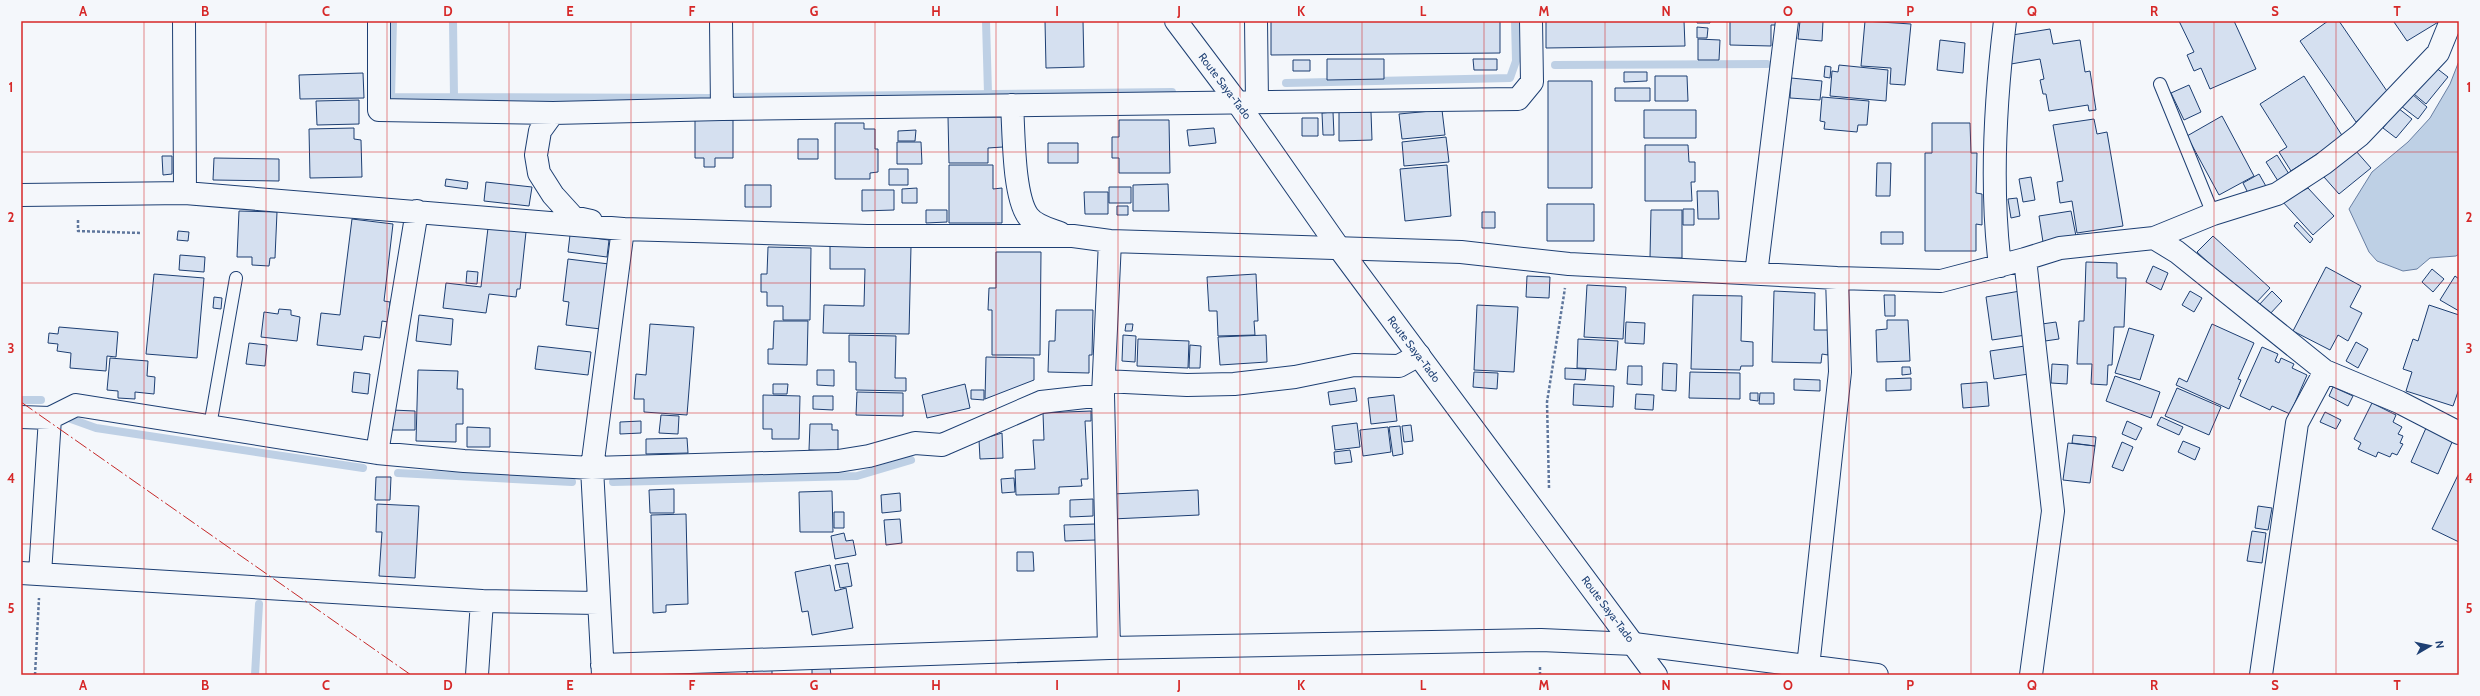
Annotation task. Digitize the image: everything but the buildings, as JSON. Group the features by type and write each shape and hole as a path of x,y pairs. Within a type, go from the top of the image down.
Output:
{"street":[{"path":"184,21 185,193"},
{"path":"379,21 379,110 553,113 722,109 1518,99 1532,82 1531,21"},
{"path":"720,21 722,109"},
{"name":"Route Saya-Tado","path":"1176,21 1247,102 1339,248 1656,675"},
{"path":"1247,102 1256,21"},
{"path":"1756,274 1787,21"},
{"path":"2000,266 1995,228 1996,97 2005,21"},
{"path":"1012,105 1020,202 1029,217 1044,228 1073,236 1110,242 1461,252 1569,264 1837,278 1940,281 2025,260 2060,248 2154,238 2213,214 2277,194 2323,164 2360,135 2438,53 2451,21"},
{"path":"553,113 540,132 536,155 539,172 554,195 573,217 623,229"},
{"path":"21,195 185,193 623,229 867,236 1073,236"},
{"path":"377,453 417,211"},
{"path":"623,229 592,468 602,670 1109,648 1541,640 1634,644 1878,675"},
{"path":"2154,238 2177,252 2325,371 2399,402 2459,433"},
{"path":"1109,648 1104,388 1110,242"},
{"path":"2025,260 2053,511 2031,675"},
{"path":"1808,667 1840,372 1837,278"},
{"path":"21,417 50,418 76,405 377,453 592,468 838,461 869,456 915,443 942,445 1041,402 1104,388 1234,384 1296,377 1354,365 1399,366 1419,355"},
{"path":"2261,675 2297,423 2325,371"},
{"path":"50,418 31,573 482,601 598,603"},
{"path":"477,675 482,601"}],"lane":[{"path":"2160,84 2213,214"},
{"path":"210,426 236,278"}],"path":[{"path":"79,195 78,231 141,233"},
{"path":"1532,507 1549,488 1547,402 1569,264"},
{"path":"31,573 35,675"}],"water":[{"path":"2459,61 2459,254 2456,256 2430,258 2417,269 2403,271 2377,261 2369,252 2349,209 2372,172 2408,142 2430,118 2450,84"}],"waterway":[{"path":"393,21 391,97 711,98"},
{"path":"453,21 454,97"},
{"path":"986,21 988,94"},
{"path":"1286,83 1510,78 1516,61 1515,21"},
{"path":"1555,65 1767,64"},
{"path":"731,97 1172,92"},
{"path":"21,400 41,400"},
{"path":"71,419 96,428 363,468"},
{"path":"613,482 857,476 911,460"},
{"path":"398,473 572,482"},
{"path":"255,675 259,604"}],"power":[{"path":"21,402 411,675"}]}
